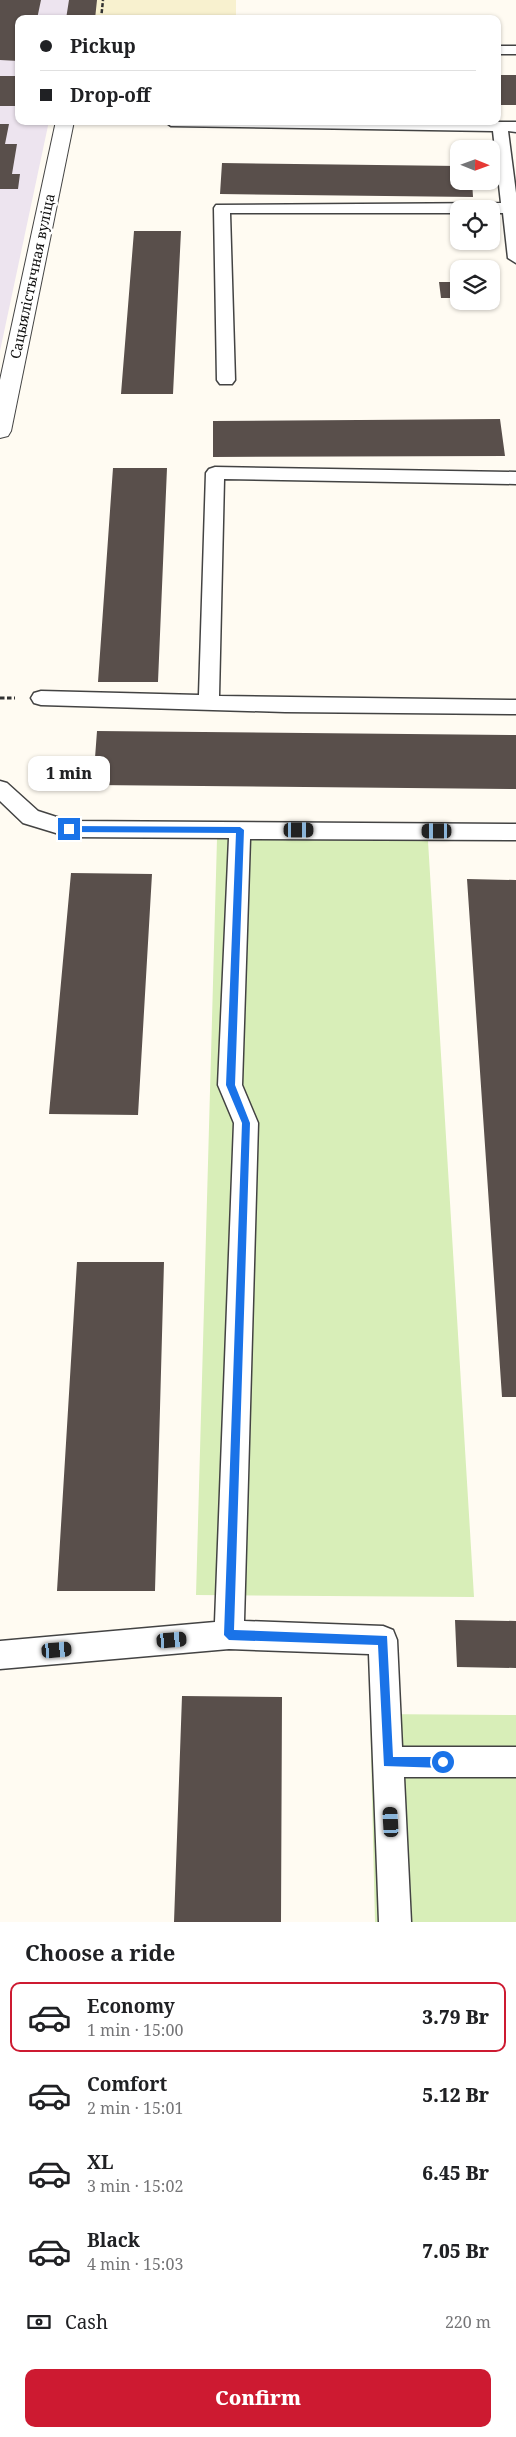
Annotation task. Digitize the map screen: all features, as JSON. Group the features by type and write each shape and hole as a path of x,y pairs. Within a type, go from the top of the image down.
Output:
{"street":[{"name":"Сацыялістычная вуліца","path":"0,431 64,125"}],"lane":[{"path":"501,50 516,50"},
{"path":"434,125 516,127"},
{"path":"500,126 512,208 516,258"},
{"path":"226,380 222,208 512,208"},
{"path":"209,703 215,473 516,478"},
{"path":"41,698 209,703 516,707"},
{"path":"0,789 31,817 69,829 516,832"},
{"path":"229,1635 246,1123 230,1085 240,830"},
{"path":"0,1655 229,1635 383,1640 395,1922"},
{"path":"388,1762 516,1762"}],"path":[{"path":"101,15 103,0"}],"shaded area":[{"path":"0,0 110,0 108,15 15,15 15,125 48,125 0,351"},
{"path":"76,0 236,0 236,15 74,15"}],"green space":[{"path":"217,839 428,841 474,1597 196,1595"},
{"path":"370,1714 516,1715 516,1922 375,1922"}],"building":[{"path":"0,0 41,0 38,15 15,15 15,61 0,60"},
{"path":"69,0 97,0 95,15 67,15"},
{"path":"501,75 516,75 516,105 501,105"},
{"path":"0,76 15,76 15,106 0,106"},
{"path":"0,124 9,124 5,144 17,144 12,174 20,174 18,189 0,189"},
{"path":"222,163 450,166 450,190 473,190 473,197 220,194"},
{"path":"134,231 181,231 173,394 121,394"},
{"path":"439,282 450,282 450,298 441,298"},
{"path":"500,419 505,456 213,457 213,421"},
{"path":"113,468 167,468 158,682 98,682"},
{"path":"97,731 516,735 516,789 93,785"},
{"path":"71,873 152,874 138,1115 49,1114"},
{"path":"467,879 516,880 516,1397 502,1397"},
{"path":"77,1262 164,1262 155,1591 57,1591"},
{"path":"455,1620 516,1621 516,1668 457,1667"},
{"path":"182,1696 282,1697 281,1922 174,1922"}],"route":[{"path":"69,829 240,830 230,1085 246,1123 229,1635 383,1640 388,1762 443,1762"}]}
